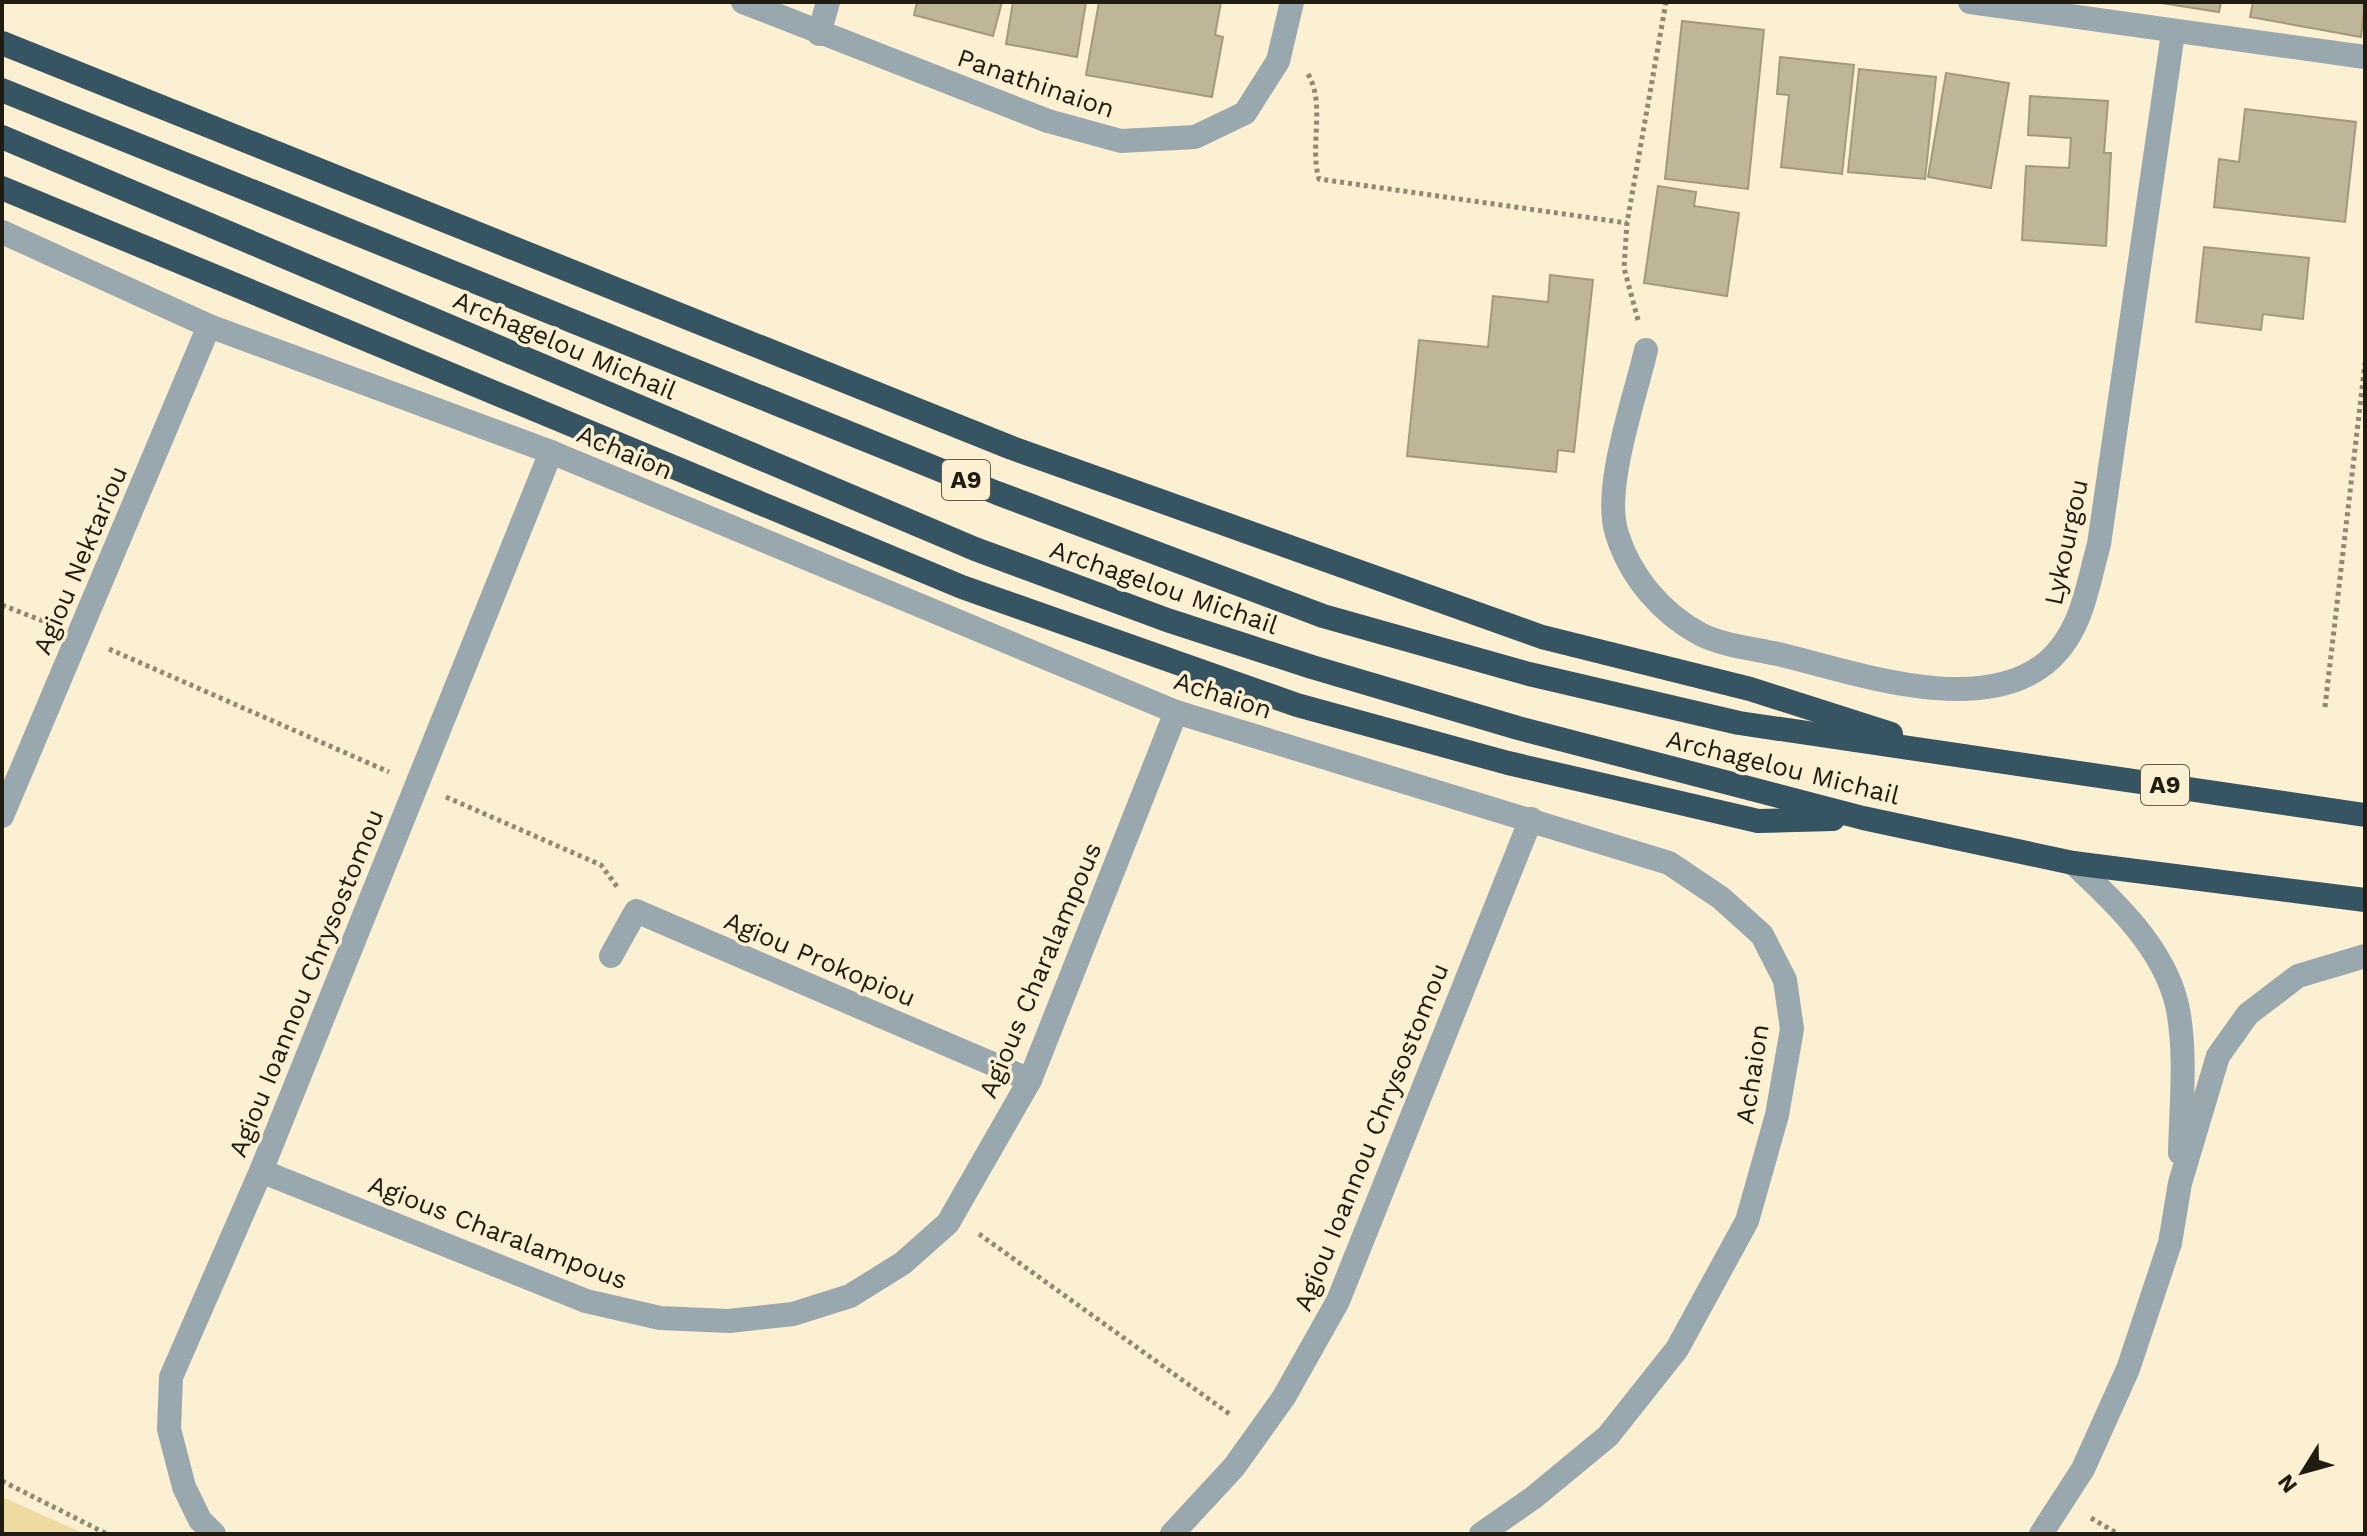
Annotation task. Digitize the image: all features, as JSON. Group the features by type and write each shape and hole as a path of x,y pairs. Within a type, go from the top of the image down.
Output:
{"highway":[{"path":"2,43 1012,448 1542,637 1750,689 1965,757"},
{"name":"Archagelou Michail","path":"2,90 997,493 1323,616 1529,674 1739,723 2365,815"},
{"name":"Archagelou Michail","path":"2,137 975,549 1152,614 1312,667 1504,723 1863,818 2073,863 2365,900"},
{"path":"2,188 962,587 1297,705 1508,763 1758,821 1863,818"}],"street":[{"name":"Panathinaion","path":"743,2 1048,121 1121,141 1195,137 1245,113 1278,61 1292,2"},
{"path":"819,34 828,2"},
{"path":"1970,2 2173,33 2365,57"},
{"name":"Lykourgou","path":"1646,350 1614,481 1615,531 1631,569 1659,604 1701,635 1864,675 1938,689 1997,686 2044,664 2077,626 2099,544 2173,33"},
{"name":"Achaion","path":"2,232 209,326 551,452 1176,712 1669,863 1721,898 1762,935 1785,980 1792,1029 1777,1115 1747,1221 1677,1349 1608,1436 1533,1498 1481,1534"},
{"name":"Agiou Nektariou","path":"2,816 209,326"},
{"name":"Agiou Ioannou Chrysostomou","path":"214,1534 200,1520 180,1473 169,1429 171,1377 261,1171 551,452"},
{"name":"Agious Charalampous","path":"261,1171 586,1301 660,1318 729,1321 793,1314 850,1296 903,1263 952,1215 1030,1080 1176,712"},
{"name":"Agiou Ioannou Chrysostomou","path":"1172,1534 1234,1467 1258,1434 1284,1397 1338,1301 1531,819"},
{"path":"2073,863 2127,916 2157,958 2177,1004 2181,1054 2180,1183"},
{"path":"611,956 636,911"},
{"name":"Agiou Prokopiou","path":"636,911 1030,1080"},
{"path":"2041,1534 2083,1469 2128,1369 2170,1243 2180,1183 2218,1056 2248,1014 2298,976 2365,956"}],"path":[{"path":"1646,350 1624,268 1627,223 1666,2"},
{"path":"1278,61 1310,75 1317,103 1314,162 1319,179 1627,223"},
{"path":"2325,707 2365,363"},
{"path":"2,605 601,865 636,911"},
{"path":"952,1215 1258,1434"},
{"path":"2,1481 107,1534"}],"shaded area":[{"path":"2,1497 85,1534 2,1534"}],"building":[{"path":"917,2 1002,2 993,36 914,15"},
{"path":"1013,2 1086,2 1077,57 1006,44"},
{"path":"1099,2 1221,2 1215,35 1223,37 1212,97 1086,75"},
{"path":"2155,2 2221,2 2219,12"},
{"path":"2253,2 2365,2 2361,37 2250,17"},
{"path":"1682,21 1764,30 1748,189 1665,179"},
{"path":"1780,57 1854,65 1842,174 1781,167 1789,95 1777,94"},
{"path":"1859,69 1936,77 1925,179 1848,172"},
{"path":"1946,73 2009,83 1991,188 1928,177"},
{"path":"2030,96 2108,101 2104,153 2111,153 2106,246 2022,240 2026,166 2069,168 2071,138 2028,135"},
{"path":"2245,109 2356,122 2345,222 2214,207 2219,159 2239,162"},
{"path":"1658,186 1696,192 1694,206 1739,213 1727,296 1644,283"},
{"path":"2204,247 2309,258 2303,319 2263,314 2261,330 2196,322"},
{"path":"1550,275 1593,280 1574,452 1558,450 1556,472 1407,456 1419,340 1488,347 1493,296 1548,302"}]}
